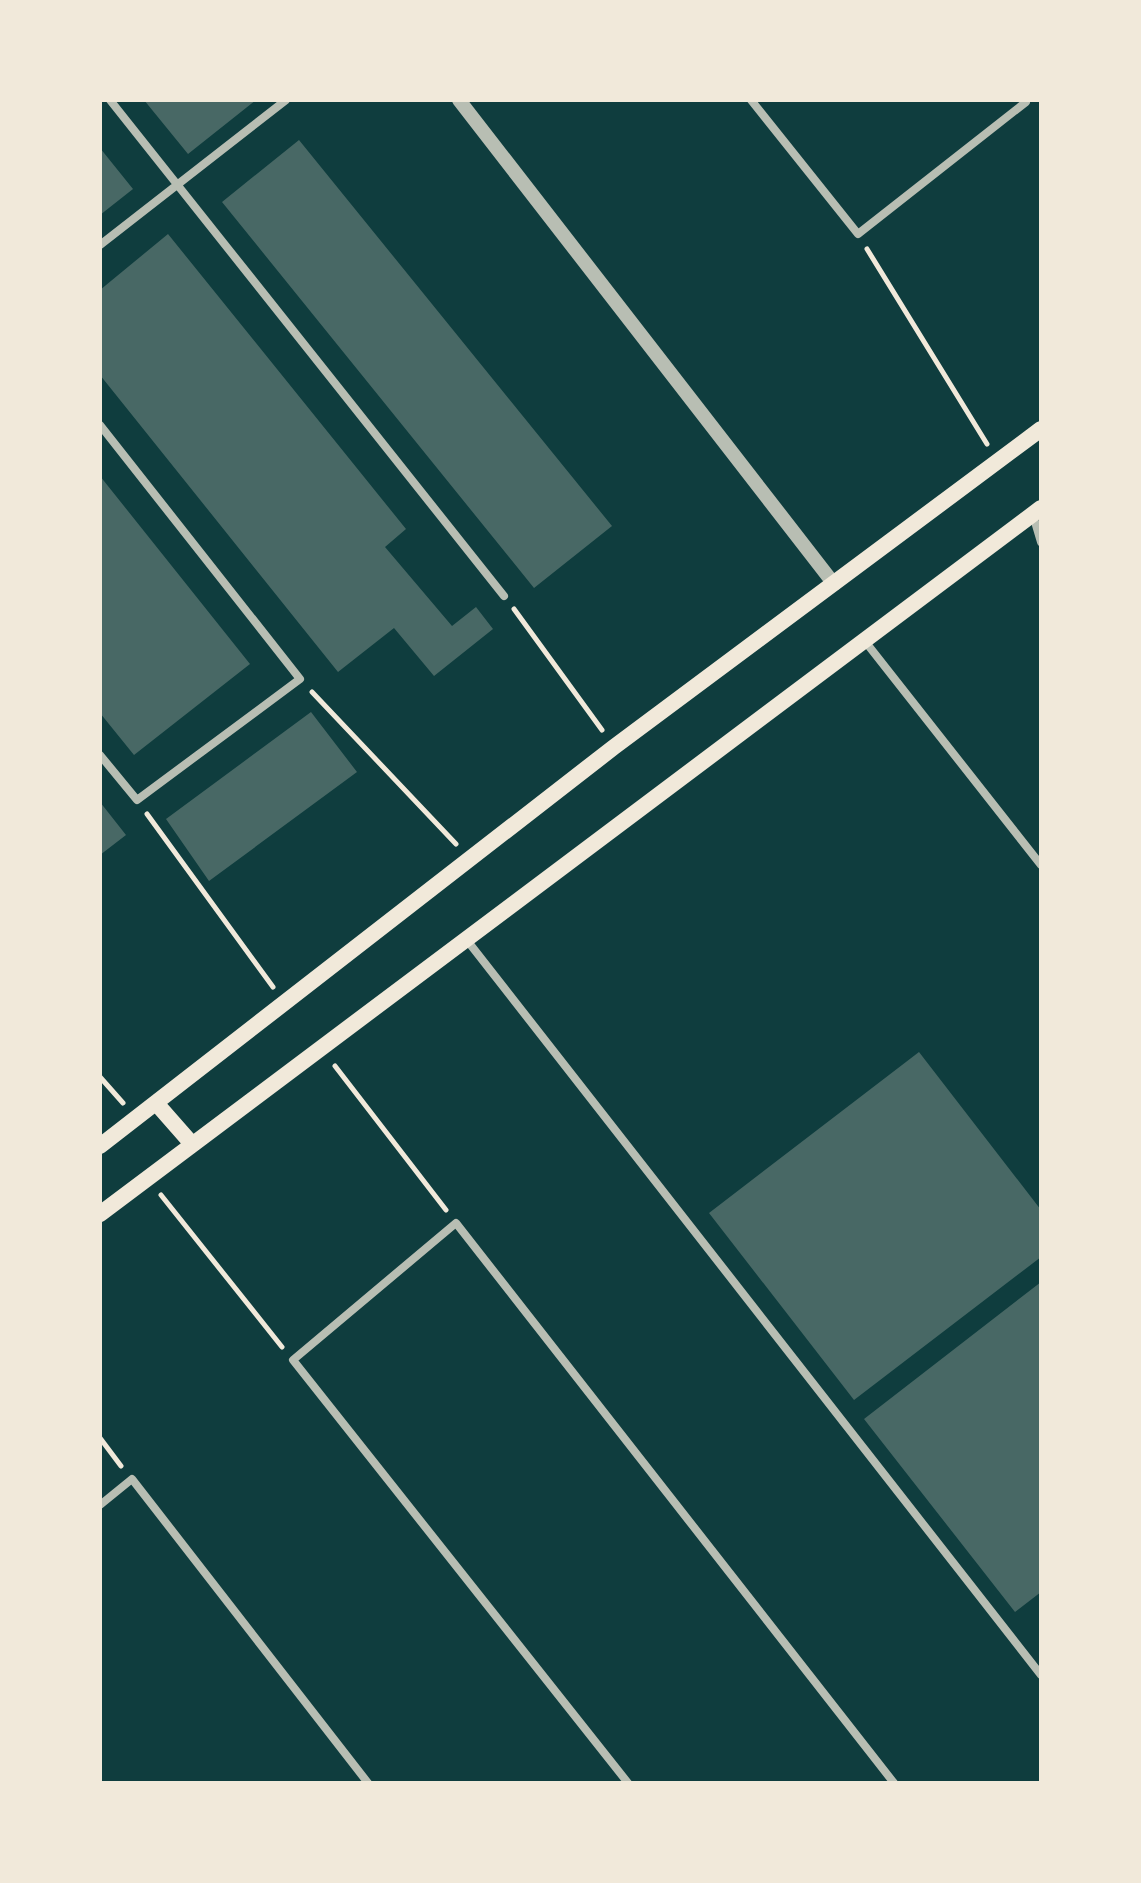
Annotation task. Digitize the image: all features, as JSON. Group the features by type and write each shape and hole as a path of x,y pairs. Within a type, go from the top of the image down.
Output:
{"main road":[{"path":"100,1146 614,747 1041,429"},
{"path":"100,1214 1037,511"},
{"path":"156,1103 192,1144"}],"street":[{"path":"110,100 504,596"},
{"path":"100,245 286,100"},
{"path":"459,100 834,584"},
{"path":"751,100 858,234 1025,100"},
{"path":"100,425 300,679 137,800 100,755"},
{"path":"1037,511 1041,542"},
{"path":"863,639 1041,865"},
{"path":"465,938 1041,1675"},
{"path":"628,1783 293,1360 456,1223 894,1783"},
{"path":"100,1505 132,1479 368,1783"}],"path":[{"path":"858,234 998,461"},
{"path":"504,596 614,747"},
{"path":"300,679 469,858"},
{"path":"137,800 285,1004"},
{"path":"321,1048 456,1223"},
{"path":"100,1077 136,1118"},
{"path":"148,1178 293,1360"},
{"path":"100,1438 132,1479"}],"building":[{"path":"144,100 256,100 188,154"},
{"path":"299,140 612,526 534,588 222,202"},
{"path":"100,148 133,189 100,215"},
{"path":"168,234 406,529 385,547 452,626 476,607 493,629 434,676 394,628 338,672 100,375 100,290"},
{"path":"100,476 250,664 134,755 100,713"},
{"path":"311,712 357,772 209,881 166,819"},
{"path":"100,802 126,835 100,855"},
{"path":"919,1052 1041,1210 1041,1257 854,1400 709,1213"},
{"path":"1041,1282 1041,1592 1015,1612 864,1419"}]}
